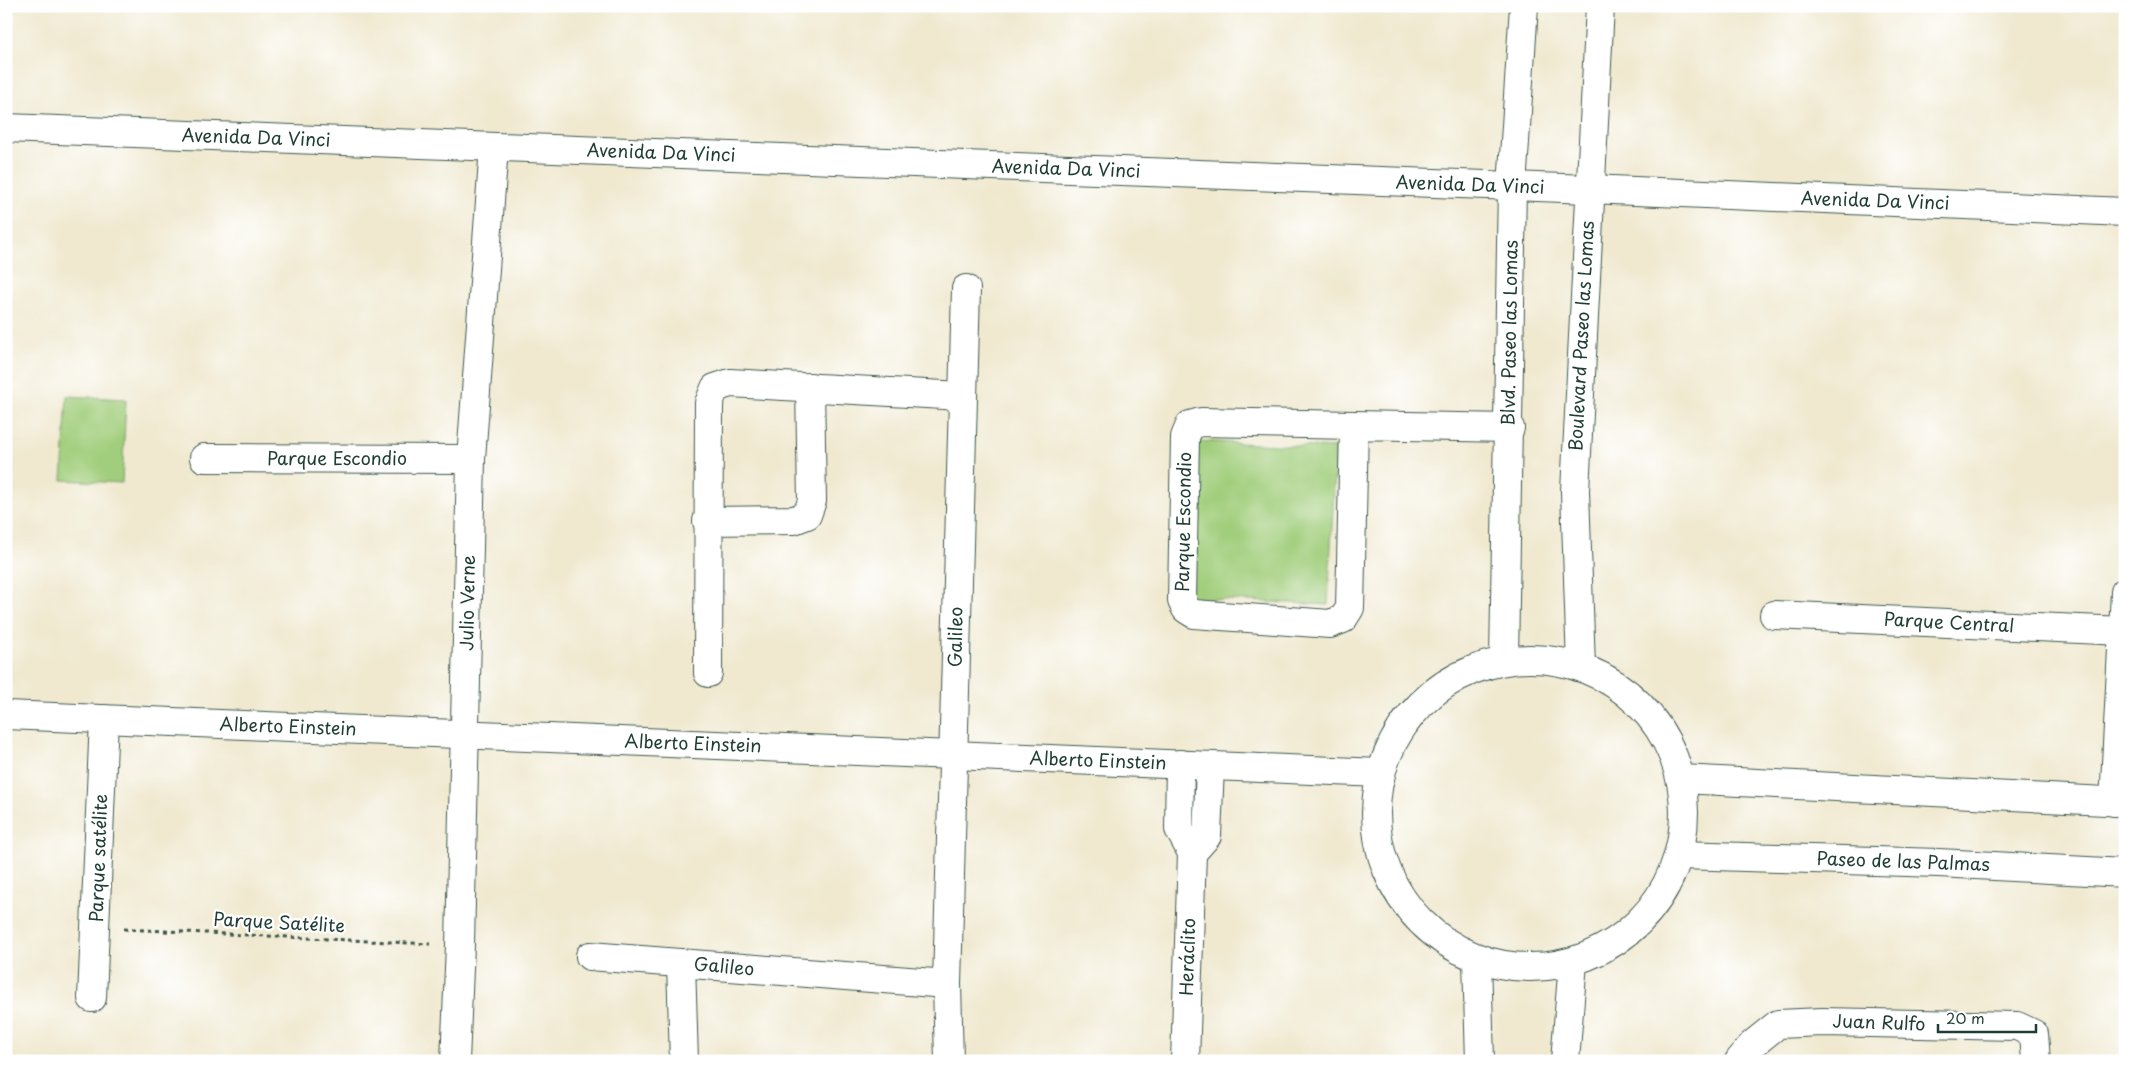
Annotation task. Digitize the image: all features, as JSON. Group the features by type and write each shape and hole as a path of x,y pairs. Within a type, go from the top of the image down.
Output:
{"street":[{"name":"Blvd. Paseo las Lomas","path":"1504,660 1510,428 1512,186 1524,6"},
{"name":"Boulevard Paseo las Lomas","path":"1581,667 1575,491 1589,189 1600,6"},
{"name":"Avenida Da Vinci","path":"6,128 1589,189 2125,212"},
{"name":"Julio Verne","path":"455,1061 460,946 470,459 494,147"},
{"name":"Galileo","path":"949,1061 947,984 966,289"},
{"path":"708,672 707,521 709,403 715,388 730,384 962,396"},
{"path":"707,521 794,520 808,515 812,501 810,387"},
{"name":"Parque Escondio","path":"1354,426 1350,608 1343,619 1330,624 1194,614 1186,609 1182,601 1185,447 1190,425 1201,422 1510,428"},
{"name":"Parque Escondio","path":"204,458 470,459"},
{"path":"1682,779 2119,802 2125,592"},
{"name":"Parque Central","path":"1774,615 2123,632"},
{"path":"1543,658 1581,667 1627,692 1662,731 1682,779 1686,818 1680,856 1658,903 1620,940 1573,962 1541,968 1509,967 1477,959 1428,930 1392,885 1376,830 1380,774 1397,733 1426,699 1462,674 1504,660 1543,658"},
{"name":"Alberto Einstein","path":"6,715 1380,774"},
{"name":"Parque satélite","path":"92,998 104,719"},
{"path":"1180,764 1179,829 1192,853 1207,836 1210,767"},
{"name":"Heráclito","path":"1185,1061 1192,853"},
{"name":"Paseo de las Palmas","path":"1680,856 1939,862 2125,873"},
{"name":"Galileo","path":"590,956 947,984"},
{"path":"1477,959 1480,1061"},
{"path":"1565,1061 1573,962"},
{"name":"Galileo","path":"681,963 684,1061"},
{"name":"Juan Rulfo","path":"1740,1061 1753,1044 1778,1024 1822,1022 2017,1026 2034,1034 2036,1061"}],"path":[{"name":"Parque Satélite","path":"96,928 460,946"}],"green space":[{"path":"67,396 126,399 122,483 62,480"},
{"path":"1198,441 1336,448 1328,605 1190,598"}]}
